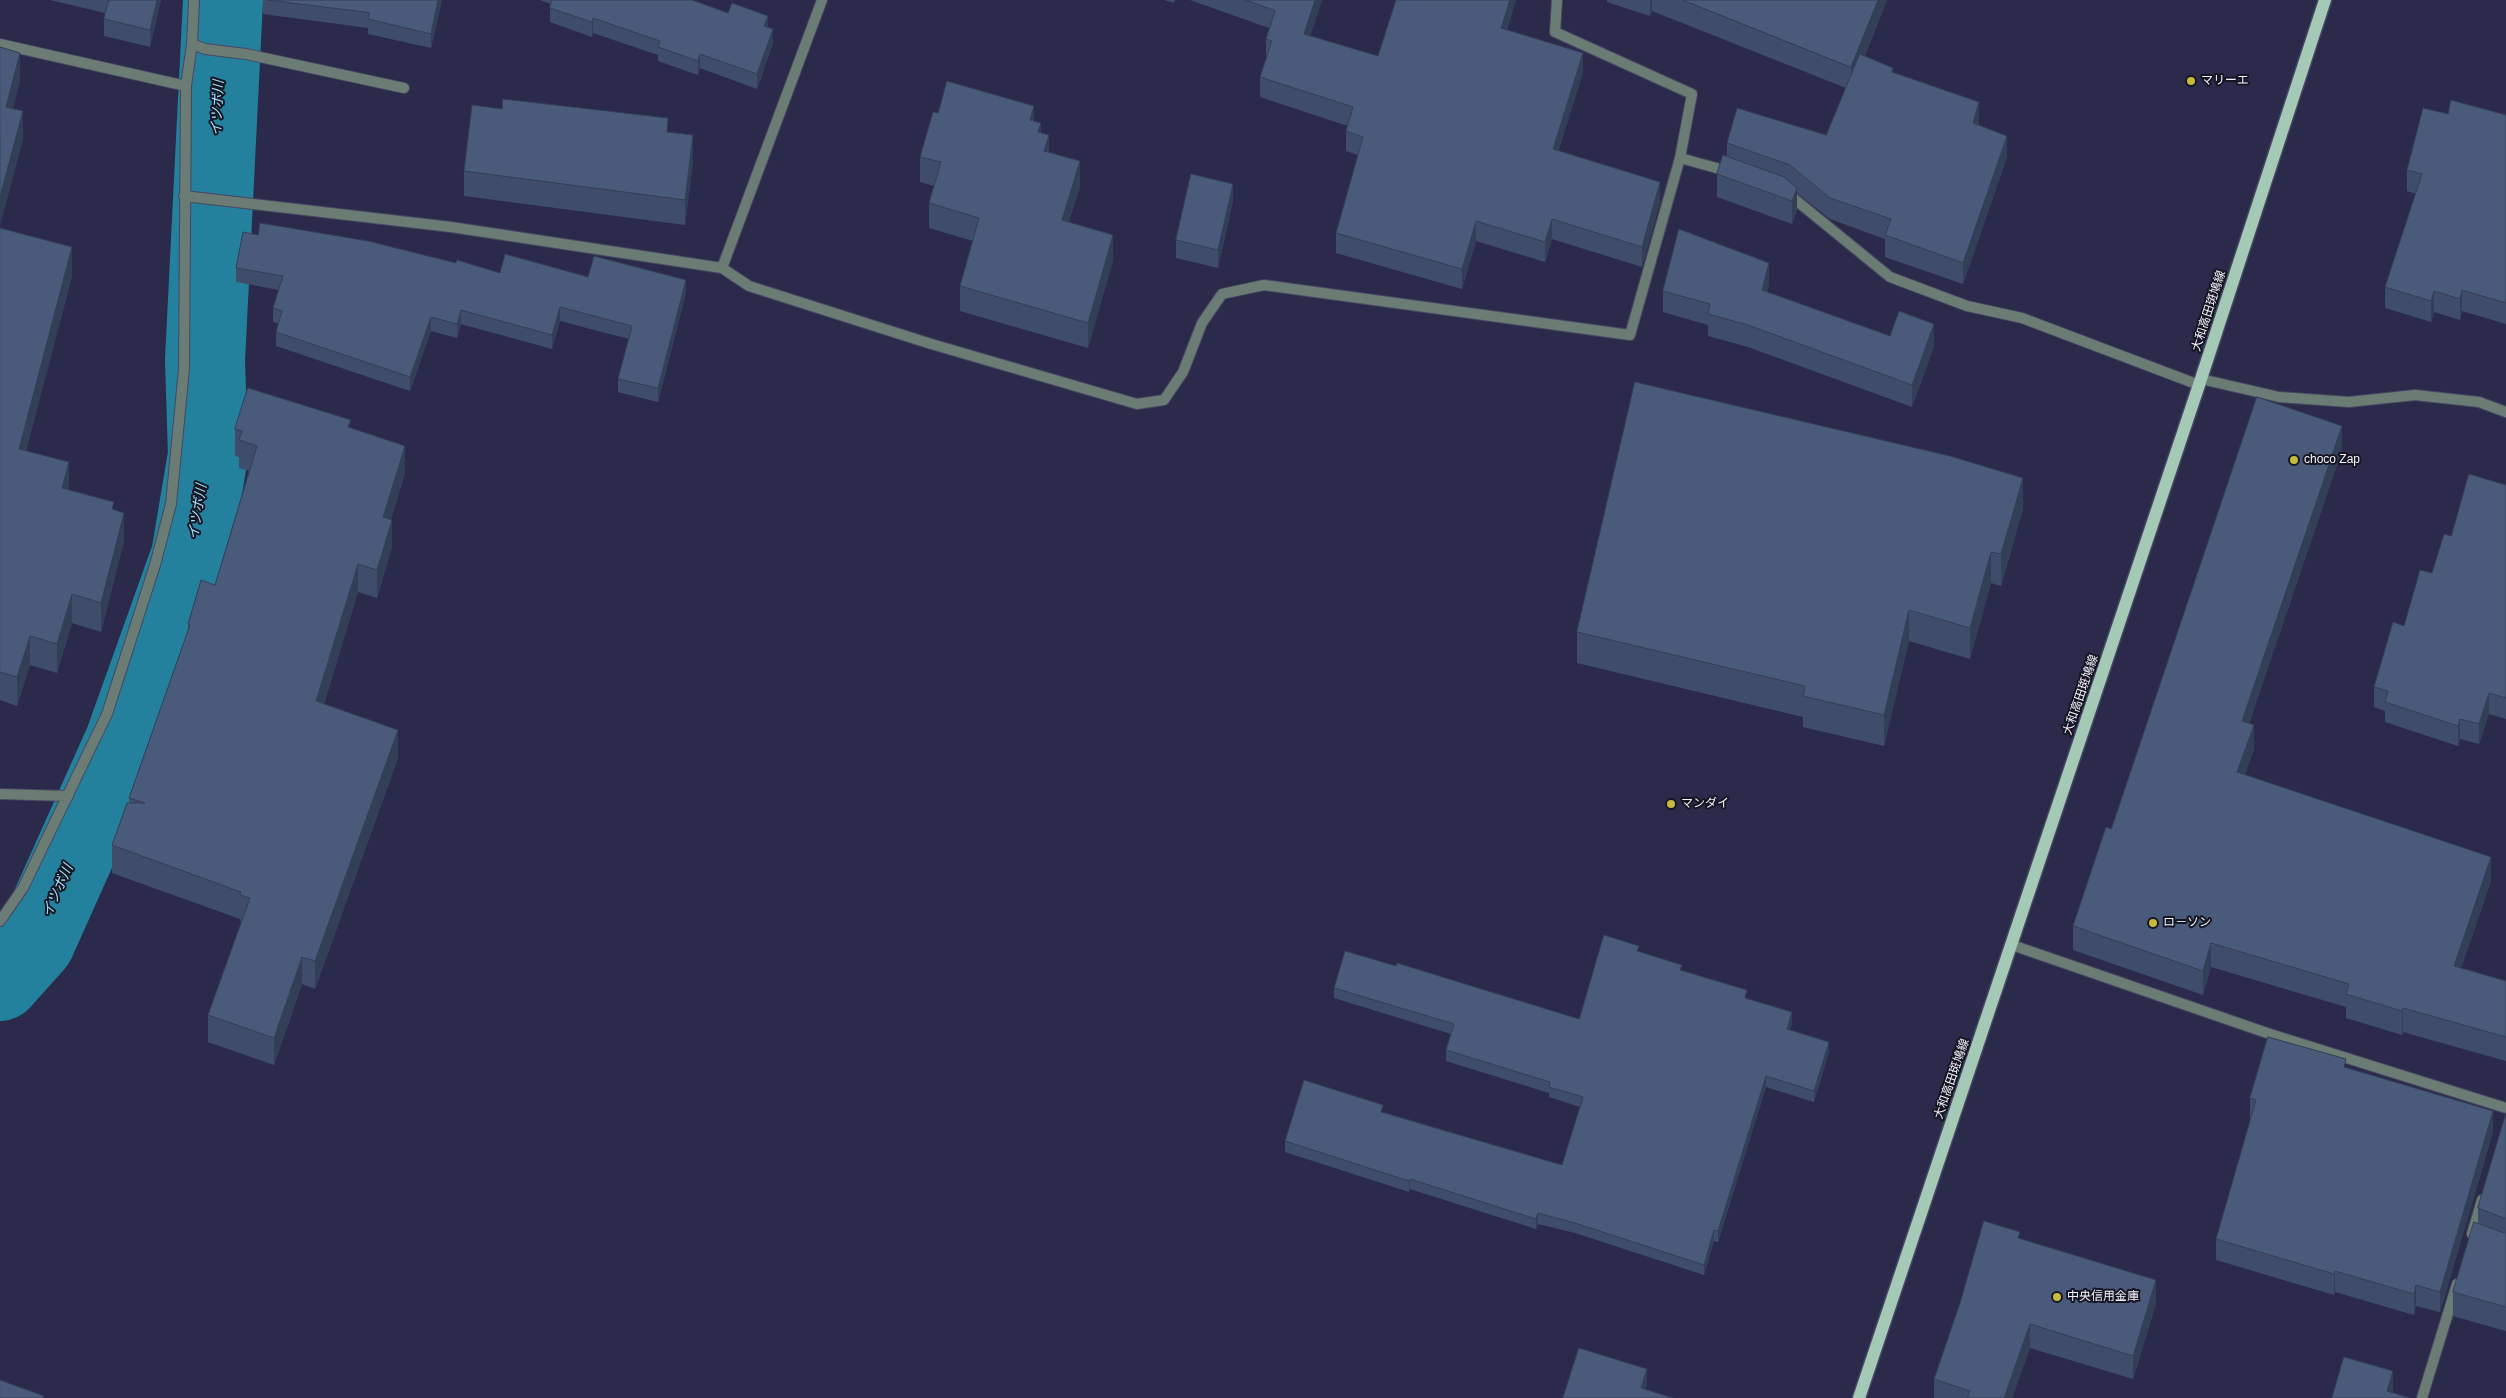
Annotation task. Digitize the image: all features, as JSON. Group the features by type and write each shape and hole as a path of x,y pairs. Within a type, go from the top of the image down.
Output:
{"main road":[{"name":"大和高田斑鳩線","path":"1859,1398 2200,382 2325,0"}],"street":[{"path":"0,921 24,888 107,714 155,564 171,504 184,369 186,86 192,44 194,0"},
{"path":"184,196 451,227 722,268 750,286 928,343 1137,404 1164,400 1183,372 1202,323 1222,294 1264,285 1630,336 1680,158 1692,94 1555,32 1557,0"},
{"path":"722,268 819,1"},
{"path":"0,44 186,86"},
{"path":"192,44 205,49 246,54 404,88"},
{"path":"1680,158 1742,176"},
{"path":"1778,190 1787,193 1890,277 1967,306 2022,318 2200,382 2280,397 2349,402 2415,395 2479,402 2506,412"},
{"path":"0,794 68,796"},
{"path":"2012,945 2266,1033 2506,1108"},
{"path":"2473,1241 2485,1190"},
{"path":"2422,1398 2460,1275"}],"building":[{"path":"109,0 157,0 150,30 104,19"},
{"path":"268,0 438,0 431,34 368,19 369,13"},
{"path":"552,0 692,0 728,13 732,3 768,16 764,26 773,29 757,74 700,54 698,61 658,47 660,41 593,18 592,22 550,8"},
{"path":"1246,0 1315,0 1304,34 1378,56 1396,0 1510,0 1501,28 1583,53 1553,149 1660,182 1642,247 1552,219 1545,242 1476,221 1462,269 1336,233 1363,137 1346,131 1353,107 1260,77 1272,41 1266,39 1275,11"},
{"path":"1683,0 1878,0 1851,67"},
{"path":"0,47 20,53 6,107 23,111 0,197"},
{"path":"1860,54 1893,68 1892,72 1979,102 1973,123 2007,136 1963,263 1885,235 1891,219 1830,198 1790,165 1727,143 1737,108 1826,135"},
{"path":"947,81 1034,106 1030,120 1041,123 1038,132 1049,135 1044,151 1080,161 1062,220 1113,235 1088,323 960,286 979,218 929,203 941,162 920,157 933,112 938,113"},
{"path":"503,99 668,118 667,132 693,135 685,200 464,171 472,105 502,109"},
{"path":"2451,100 2506,115 2506,303 2462,290 2460,299 2434,291 2431,301 2385,287 2422,174 2407,170 2423,108 2448,114"},
{"path":"1723,155 1784,177 1797,188 1792,201 1717,174"},
{"path":"1191,174 1233,184 1218,250 1176,240"},
{"path":"260,223 368,241 456,263 457,260 500,273 505,254 588,277 594,256 686,280 658,388 618,379 632,326 560,307 552,335 461,310 457,324 431,317 410,377 276,332 282,311 273,308 283,276 236,268 243,232 258,235"},
{"path":"0,228 72,247 19,449 69,462 62,488 114,502 112,509 124,513 101,603 72,594 57,644 30,636 17,677 0,672"},
{"path":"1679,229 1769,263 1762,290 1890,336 1899,311 1934,324 1912,385 1748,325 1708,314 1710,304 1663,291"},
{"path":"1635,382 1950,456 2023,478 2001,554 1991,552 1970,628 1909,610 1884,715 1803,696 1805,686 1577,632"},
{"path":"248,388 351,420 348,427 405,446 383,517 392,520 377,570 358,564 316,701 398,730 315,961 302,957 274,1038 208,1015 250,898 240,895 241,892 112,845 127,803 145,803 129,798 190,625 188,624 201,580 215,585 257,446 239,440 242,431 235,429"},
{"path":"2257,397 2342,426 2242,721 2254,725 2237,772 2491,857 2454,966 2506,981 2506,1037 2403,1008 2402,1011 2346,994 2349,984 2211,943 2203,971 2073,926 2106,827 2111,829"},
{"path":"2469,474 2506,485 2506,698 2489,693 2479,724 2460,719 2458,726 2385,702 2388,691 2374,687 2393,622 2404,626 2420,570 2432,573 2444,534 2451,536"},
{"path":"1604,935 1639,946 1637,951 1682,965 1680,970 1747,990 1745,998 1792,1012 1787,1029 1829,1042 1814,1091 1766,1076 1718,1231 1714,1230 1704,1265 1575,1223 1538,1213 1536,1219 1285,1141 1304,1080 1383,1105 1381,1112 1562,1165 1583,1097 1549,1087 1550,1082 1446,1050 1454,1024 1334,988 1345,951 1396,966 1397,963 1579,1019"},
{"path":"2268,1037 2346,1059 2344,1067 2493,1111 2440,1292 2416,1285 2414,1294 2335,1271 2334,1274 2216,1239 2256,1100 2250,1098"},
{"path":"2506,1113 2506,1219 2478,1208"},
{"path":"1984,1221 2020,1232 2018,1238 2156,1280 2133,1356 2030,1324 2004,1398 1967,1398 1970,1391 1934,1379 1960,1303"},
{"path":"2474,1222 2504,1233 2506,1232 2506,1307 2453,1292"},
{"path":"1579,1348 1647,1369 1641,1388 1673,1398 1563,1398"},
{"path":"2344,1357 2393,1371 2387,1391 2410,1398 2332,1398"},
{"path":"0,1380 44,1396 43,1398 0,1398"}],"waterway":[{"name":"イツボ川","path":"0,981 35,942 125,741 191,556 208,455 205,360 223,0"}],"place":[{"name":"マリーエ","path":"2191,81"},
{"name":"choco Zap","path":"2294,460"},
{"name":"マンダイ","path":"1671,804"},
{"name":"ロ－ソン","path":"2153,923"},
{"name":"中央信用金庫","path":"2057,1297"}]}
